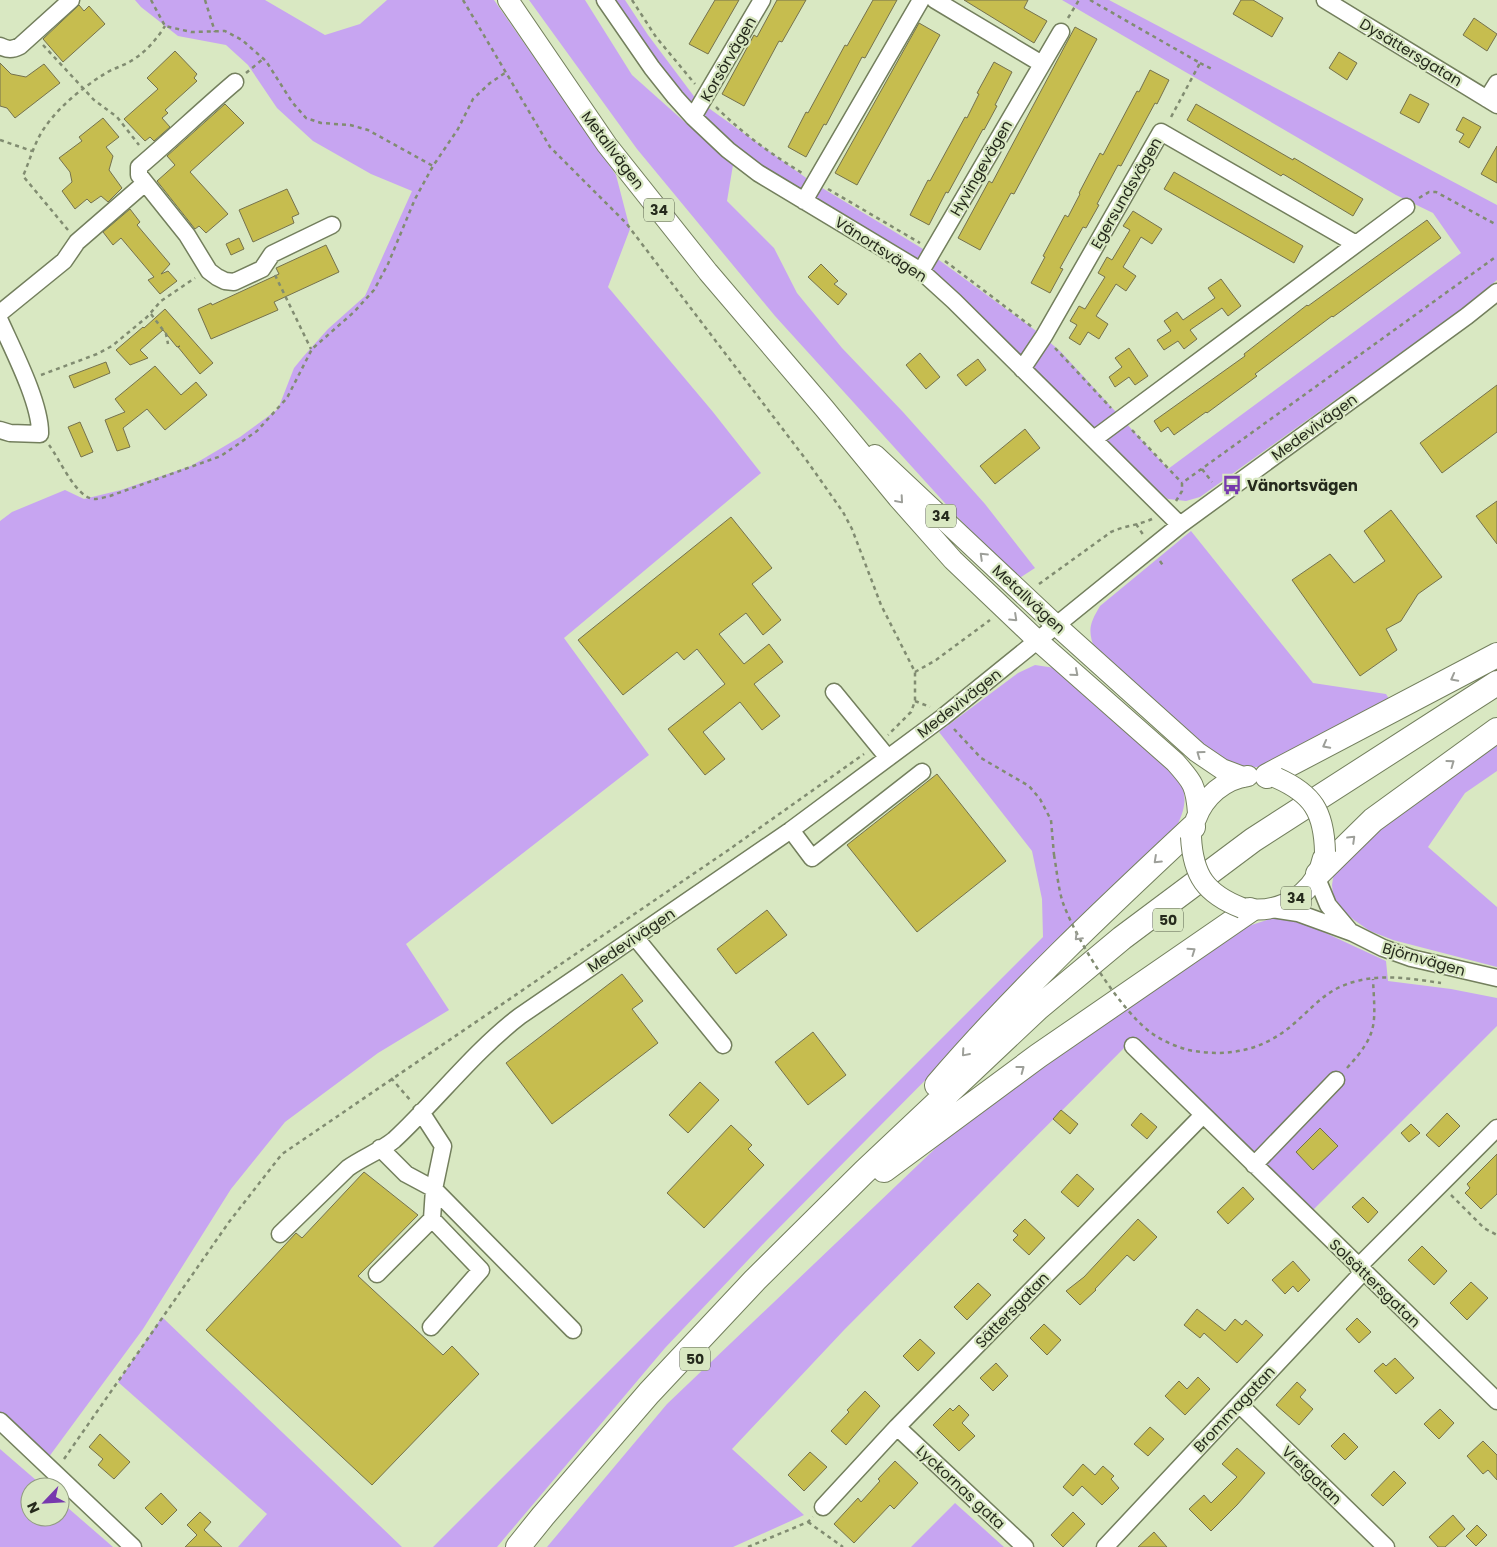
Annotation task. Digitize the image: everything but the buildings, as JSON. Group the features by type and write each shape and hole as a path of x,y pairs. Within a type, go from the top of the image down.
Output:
{"highway":[{"path":"1272,777 1497,655"},
{"name":"50","path":"532,1547 656,1400 866,1177 1038,1008 1122,938 1253,840 1497,683"},
{"name":"50","path":"518,1547 649,1393 755,1280 1044,1016 1260,849 1414,748 1497,698"},
{"path":"1320,867 1373,820 1497,730"},
{"path":"866,1177 970,1047 1112,902 1194,826"},
{"path":"866,1177 1038,1056 1255,909"}],"main road":[{"name":"Metallvägen","path":"508,0 607,145 708,272 898,498 953,560 1038,641 1175,762 1188,776 1196,791 1194,826"},
{"name":"Metallvägen","path":"824,408 913,489 1056,626 1197,752 1222,769 1243,777"},
{"name":"34","path":"1272,777 1243,777 1229,782 1216,790 1206,800 1194,826 1192,856 1199,874 1210,890 1225,901 1255,909 1285,904 1298,897 1308,888 1320,867"},
{"path":"1272,777 1294,786 1309,798 1319,814 1325,833 1320,867"}],"street":[{"path":"0,46 14,49 20,46 71,0"},
{"name":"Vänortsvägen","path":"605,0 652,68 693,117 728,150 758,173 921,271 1180,525"},
{"name":"Korsörvägen","path":"693,117 762,0"},
{"path":"804,201 921,0"},
{"path":"935,0 1042,64"},
{"name":"Dysättersgatan","path":"1328,1 1492,102"},
{"name":"Hyvingevägen","path":"921,271 1061,32"},
{"path":"235,82 139,167 139,175 188,235 209,271 225,281 234,282 262,269 272,254 332,225"},
{"path":"1492,102 1497,83"},
{"name":"Egersundsvägen","path":"1022,368 1044,336 1161,132 1356,244"},
{"path":"0,313 64,261 77,242 145,183"},
{"path":"1094,439 1406,207"},
{"name":"Medevivägen","path":"280,1234 348,1168 392,1142 499,1032 791,830 943,717 1180,525 1467,316 1497,292"},
{"path":"0,320 26,381 39,419 40,434 10,433 0,430"},
{"path":"834,692 888,758"},
{"path":"791,830 812,858 922,772"},
{"name":"Björnvägen","path":"1320,867 1328,905 1339,920 1353,933"},
{"name":"Björnvägen","path":"1255,909 1298,914 1353,933 1383,948 1411,958 1497,978"},
{"path":"635,937 723,1045"},
{"name":"Solsättersgatan","path":"1133,1046 1497,1401"},
{"path":"1254,1165 1336,1080"},
{"path":"377,1274 432,1220 434,1189 443,1146 421,1112"},
{"name":"Sättersgatan","path":"823,1507 897,1427 1202,1115"},
{"name":"Brommagatan","path":"1105,1547 1239,1404 1361,1269 1497,1128"},
{"path":"380,1148 406,1174 434,1189 573,1330"},
{"path":"431,1327 481,1270 432,1220"},
{"name":"Vretgatan","path":"1239,1404 1386,1547"},
{"path":"0,1421 134,1547"},
{"name":"Lyckornas gata","path":"897,1427 1025,1547"}],"path":[{"path":"151,0 166,26 191,32 225,31 242,40 263,58 292,102 306,118 321,123 350,125 368,130 433,166"},
{"path":"206,0 215,32"},
{"path":"54,1473 229,1222 282,1154 818,788 877,744 904,720 911,712 915,701 915,672 881,604 852,529 843,512 626,223 550,147 463,0"},
{"path":"1061,32 1078,0"},
{"path":"1090,0 1212,70"},
{"path":"77,242 23,176 32,151 44,130 61,109 84,88 107,72 144,53 166,26"},
{"path":"33,34 101,107 116,117 150,158"},
{"path":"235,82 263,58"},
{"path":"1161,132 1200,63"},
{"path":"40,434 51,446 75,485 84,494 94,499 110,496 221,456 257,431 287,398 312,349 354,312 374,290 388,264 415,198 433,166 458,129 473,99 490,83 505,73"},
{"path":"0,140 32,151"},
{"path":"1406,207 1429,192 1436,192 1497,225"},
{"path":"1037,585 1111,532 1143,523 1156,517 1175,502 1182,492 1182,483 1497,256"},
{"path":"268,260 312,349"},
{"path":"26,381 97,354 112,346 161,302 209,271"},
{"path":"150,313 166,334 168,344"},
{"path":"1202,469 1213,484"},
{"path":"915,672 936,660 991,620"},
{"path":"915,701 932,708 943,717 981,758 1029,786 1040,799 1051,820 1054,855 1063,902 1100,972 1137,1020 1152,1034 1171,1045 1208,1054 1222,1054 1252,1048 1269,1041 1289,1028 1319,1000 1332,991 1358,980 1390,977 1449,984"},
{"path":"1336,1080 1364,1049 1372,1034 1375,1012 1373,979"},
{"path":"391,1078 421,1112"},
{"path":"1441,1185 1484,1228 1497,1235"},
{"path":"748,1547 796,1525 808,1522 823,1507"},
{"path":"808,1522 842,1547"}],"shaded area":[{"path":"135,0 265,0 325,35 360,24 387,0 494,0 616,175 630,229 608,287 713,412 761,473 564,638 649,755 406,944 449,1010 378,1053 285,1122 231,1189 143,1329 40,1469 0,1430 0,521 12,512 65,490 84,499 121,490 191,466 240,437 278,409 294,368 328,329 365,296 412,191 371,174 313,141 277,108 248,65 226,45 178,36 141,7"},
{"path":"529,0 585,0 632,75 733,165 727,201 774,248 797,293 842,348 903,412 985,504 1035,568 1018,579 983,545 775,316 637,149"},
{"path":"595,0 625,0 648,35 696,99 809,180 928,252 1039,333 1061,352 1168,469 1461,253 1433,213 1396,195 1062,0 1109,0 1497,205 1497,280 1466,306 1200,497 1186,501 1168,499 1090,438 915,274 690,117 644,72"},
{"path":"1191,531 1313,683 1386,694 1391,702 1277,761 1263,766 1251,767 1237,764 1205,749 1095,650 1090,632 1092,622 1100,606"},
{"path":"1035,665 1055,668 1100,703 1181,781 1184,804 1177,826 766,1241 665,1348 497,1547 433,1547 1043,937 1042,899 1032,851 939,732 1018,673"},
{"path":"1497,738 1497,771 1465,793 1428,847 1497,907 1497,967 1393,940 1370,931 1341,909 1333,895 1334,872 1355,846"},
{"path":"1288,917 1386,961 1388,981 1451,989 1497,998 1497,1026 1310,1213 1159,1060 1132,1040 844,1330 732,1449 804,1515 733,1547 547,1547 667,1404 961,1124 1236,930 1270,919"},
{"path":"162,1317 402,1547 238,1547 267,1514 118,1382"},
{"path":"0,1449 32,1477 20,1477 20,1527 70,1527 70,1510 113,1547 0,1547"},
{"path":"955,1503 1004,1547 911,1547"}],"place":[{"name":"Vänortsvägen","path":"1232,485"}]}
